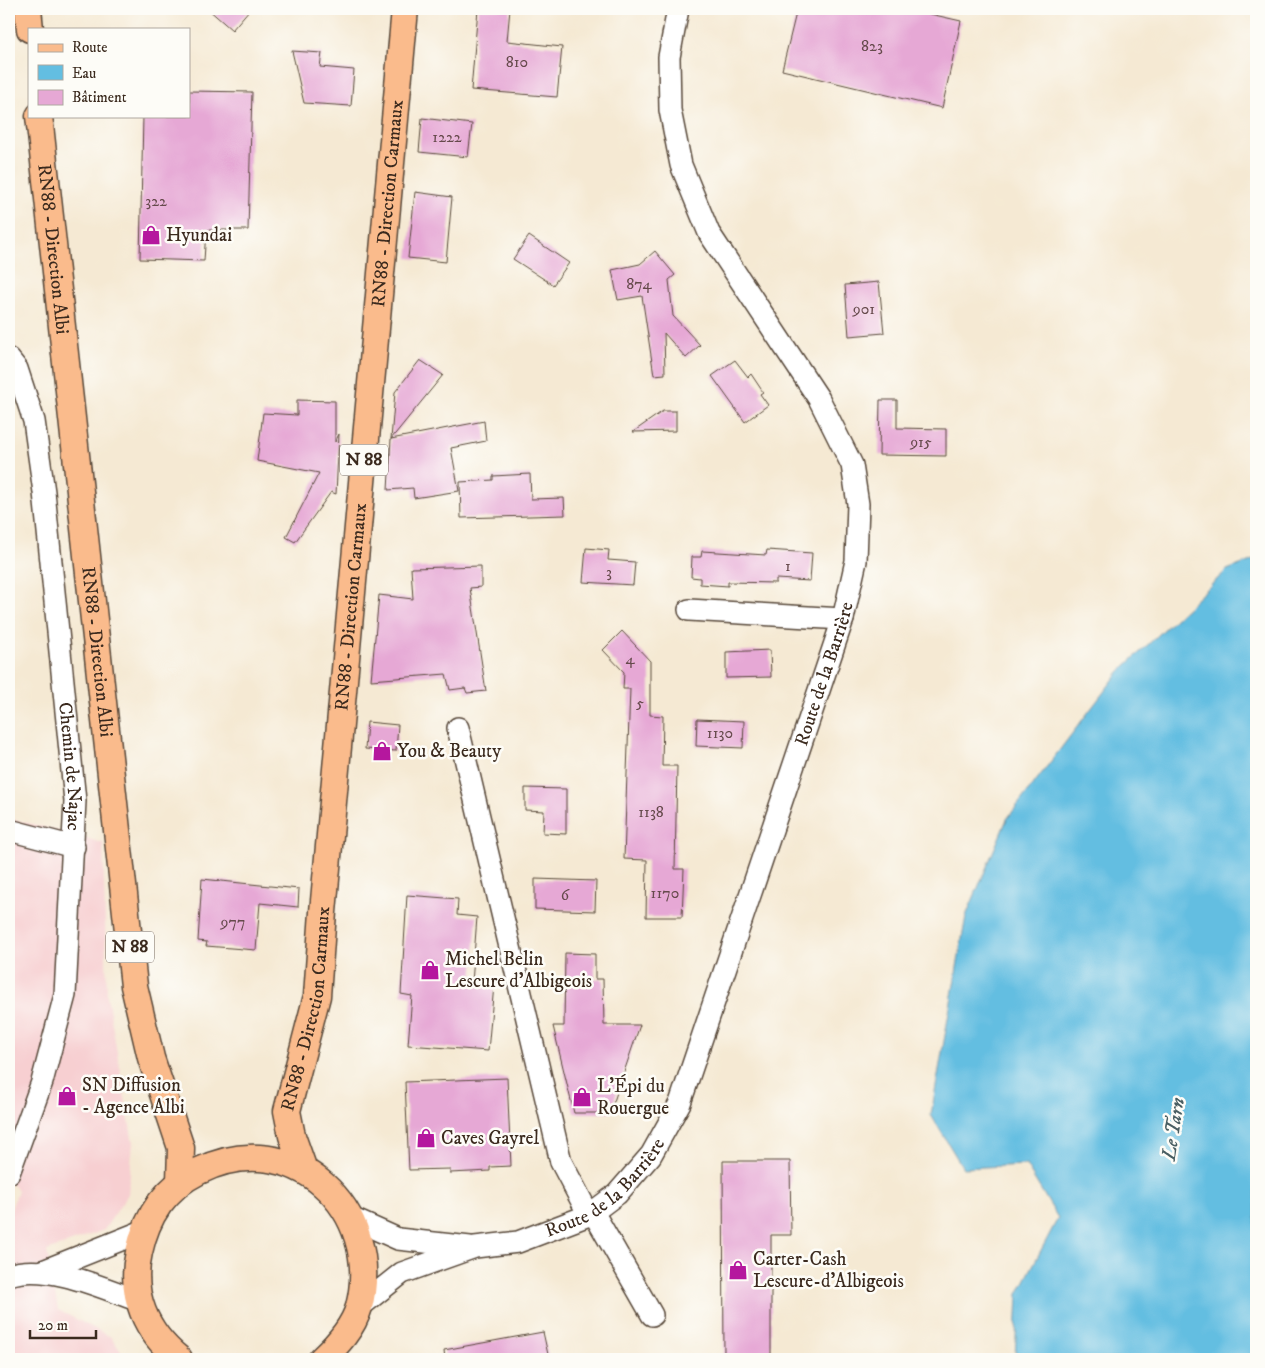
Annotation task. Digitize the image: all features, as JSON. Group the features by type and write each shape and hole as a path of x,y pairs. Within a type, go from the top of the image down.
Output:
{"main road":[{"path":"28,9 30,28"},
{"name":"RN88 - Direction Carmaux","path":"304,1170 292,1136 287,1111 317,996 324,892 405,9"},
{"name":"RN88 - Direction Albi","path":"39,118 134,986 151,1058 181,1148 180,1181"},
{"path":"169,1355 148,1324 139,1301 136,1265 143,1230 158,1203 180,1181 219,1161 262,1157 304,1170 331,1190 351,1218 364,1262 358,1308 342,1340 322,1359"}],"street":[{"name":"Route de la Barrière","path":"351,1218 398,1239 475,1247 518,1242 591,1213 617,1194 651,1155 680,1103 843,619 856,561 858,504 852,465 819,399 709,233 681,165 670,110 669,56 678,9"},
{"name":"Chemin de Najac","path":"9,359 17,369 34,421 44,492 75,801 65,995 42,1082 9,1173"},
{"path":"689,610 843,619"},
{"path":"458,728 561,1162 579,1200 591,1213 652,1315"},
{"path":"9,830 74,847"},
{"path":"43,1271 143,1230"},
{"name":"Route de la Barrière","path":"358,1308 402,1273 475,1247"},
{"path":"12,1267 43,1271 95,1285 139,1301"}],"shaded area":[{"name":"SN Diffusion - Agence Albi","path":"9,818 103,843 107,996 133,1143 128,1194 104,1230 47,1251 58,1310 111,1337 126,1359 9,1359 9,1215 18,1190 9,1182"}],"water":[{"name":"Le Tarn","path":"1256,559 1256,1359 1015,1359 1018,1294 1058,1218 1026,1165 963,1168 931,1115 966,916 1007,819 1119,672 1227,570"}],"building":[{"path":"208,9 250,9 232,30"},
{"path":"478,9 510,9 507,41 562,47 557,97 471,90"},
{"path":"797,9 908,9 961,21 942,108 782,70"},
{"path":"292,51 322,53 320,67 354,70 351,106 304,103"},
{"path":"190,91 252,92 248,230 206,230 204,261 140,259 143,118 190,118"},
{"path":"422,118 472,124 468,157 419,152"},
{"path":"415,192 452,197 446,262 408,258"},
{"path":"529,236 569,263 553,285 513,259"},
{"path":"655,251 675,275 669,280 673,316 700,345 686,358 664,333 665,374 654,375 642,296 618,300 612,270 640,264"},
{"path":"879,282 884,333 849,336 845,285"},
{"path":"420,360 443,375 391,439 395,392"},
{"path":"735,360 748,377 751,374 763,392 760,394 768,405 745,422 712,376"},
{"path":"297,400 335,401 335,442 339,434 336,494 331,492 295,542 286,537 319,473 257,461 263,413 297,415"},
{"path":"880,400 897,400 897,428 946,429 946,456 879,455"},
{"path":"663,411 676,411 676,431 633,432"},
{"path":"484,421 486,441 451,448 459,491 414,498 413,488 388,490 391,439"},
{"path":"530,474 531,499 564,498 565,515 461,518 460,482 493,480 493,476"},
{"path":"586,548 609,550 608,560 635,562 633,585 583,582"},
{"path":"767,550 812,553 810,581 776,579 776,583 728,582 728,586 700,584 700,578 691,577 692,557 701,557 702,551 766,555"},
{"path":"481,566 481,587 470,588 486,691 467,693 465,688 450,690 446,674 371,680 379,595 413,599 411,568"},
{"path":"622,631 650,661 650,715 663,716 662,766 677,766 675,869 684,869 682,917 646,917 647,860 624,859 630,689 623,689 624,672 603,650"},
{"path":"770,650 771,677 726,678 726,652"},
{"path":"697,719 744,721 743,748 696,746"},
{"path":"367,722 398,725 396,751 365,749"},
{"path":"525,788 566,789 566,834 543,833 544,811 525,810"},
{"path":"202,879 299,889 298,907 260,903 256,950 206,946 207,942 198,941"},
{"path":"535,879 596,881 595,911 535,909"},
{"path":"407,895 458,899 457,915 477,917 472,983 494,985 488,1051 408,1045 412,996 401,994"},
{"path":"565,953 595,954 595,979 603,979 604,1025 640,1025 610,1113 574,1113 553,1026 564,1026"},
{"path":"507,1078 511,1166 490,1167 490,1171 450,1173 450,1169 409,1170 405,1082"},
{"path":"723,1161 790,1161 791,1235 771,1235 771,1359 724,1359"},
{"path":"543,1332 549,1359 445,1359 444,1350"}],"place":[{"name":"Hyundai","path":"151,235"},
{"name":"You & Beauty","path":"382,751"},
{"name":"Michel Belin Lescure d'Albigeois","path":"430,970"},
{"name":"SN Diffusion - Agence Albi","path":"67,1096"},
{"name":"L'Épi du Rouergue","path":"582,1097"},
{"name":"Caves Gayrel","path":"426,1138"},
{"name":"Carter-Cash Lescure-d'Albigeois","path":"738,1270"}]}
